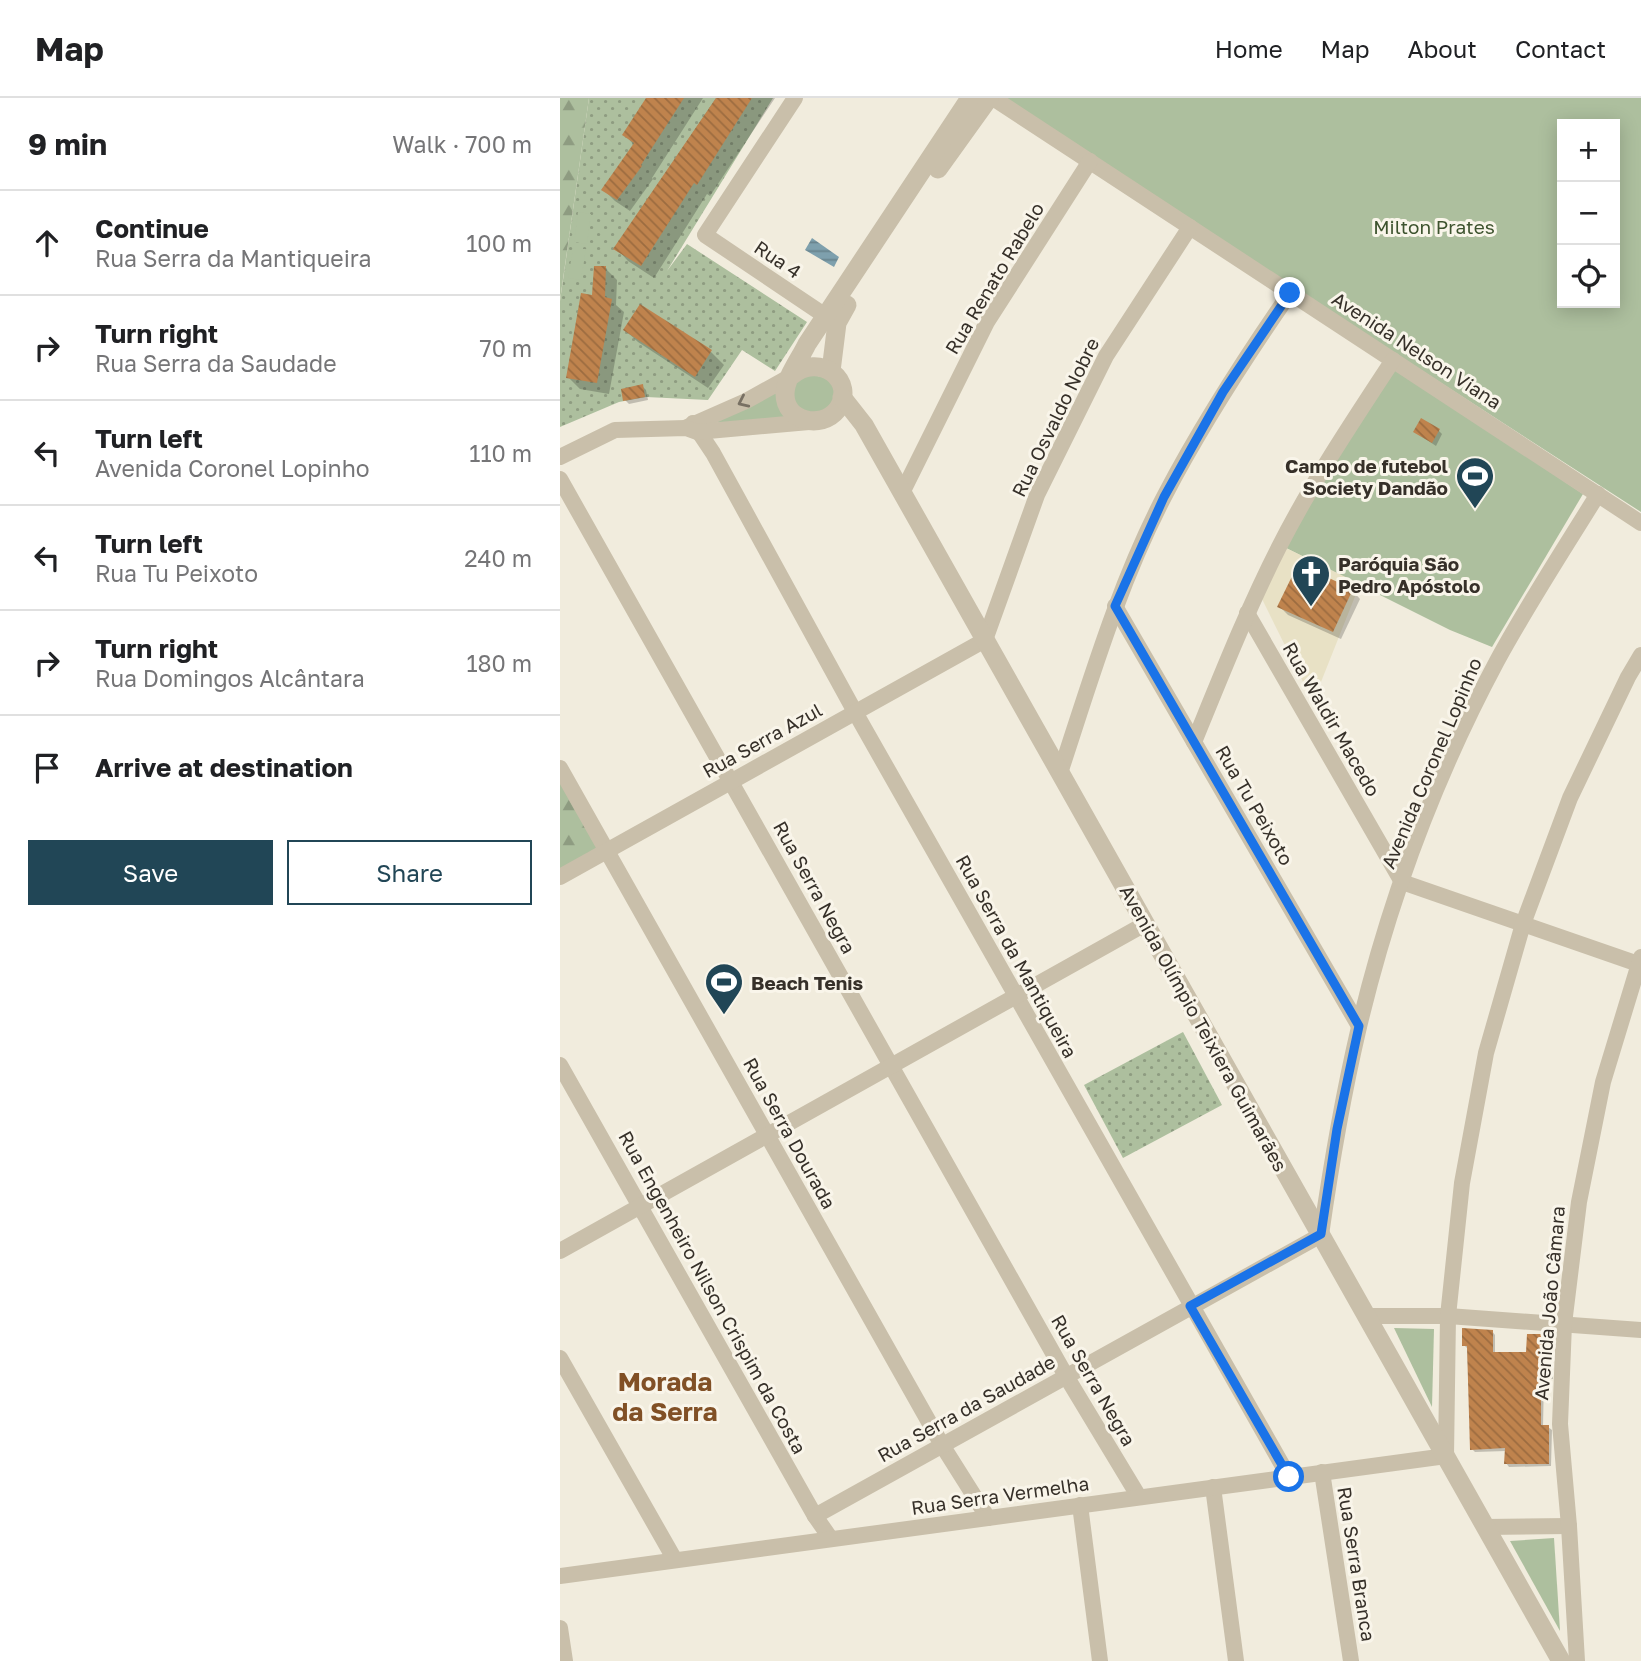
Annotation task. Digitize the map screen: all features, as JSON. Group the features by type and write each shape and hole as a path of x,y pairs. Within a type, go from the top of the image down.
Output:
{"street":[{"name":"Rua 4","path":"795,98 705,235 827,317"},
{"path":"831,371 837,323 970,98"},
{"path":"697,426 791,376 797,370 814,365 831,371 840,382 842,397 835,412 828,418 813,422 796,415 786,401 787,384 791,376 807,344 904,208 991,98"},
{"name":"Avenida Nelson Viana","path":"991,98 1641,523"},
{"name":"Rua Renato Rabelo","path":"902,493 987,322 1090,161"},
{"name":"Rua Osvaldo Nobre","path":"985,640 1037,495 1106,356 1190,227"},
{"path":"1060,773 1115,606 1164,497 1223,392 1290,293"},
{"path":"1194,742 1247,613 1281,544 1336,447 1393,360"},
{"name":"Avenida Olímpio Teixiera Guimarães","path":"842,397 864,425 1561,1661"},
{"path":"560,457 615,430 813,422 864,425"},
{"name":"Rua Serra da Mantiqueira","path":"697,426 855,712 1289,1477"},
{"name":"Rua Serra Negra","path":"560,479 1066,1376 1139,1497"},
{"name":"Avenida Coronel Lopinho","path":"1321,1234 1337,1129 1359,1026 1402,882 1462,733 1497,660 1598,494"},
{"name":"Rua Tu Peixoto","path":"1115,606 1359,1026"},
{"name":"Rua Waldir Macedo","path":"1247,613 1402,882"},
{"name":"Rua Serra Azul","path":"560,877 985,640"},
{"path":"1446,1456 1448,1316 1462,1183 1486,1053 1523,924 1570,798 1628,677 1641,656"},
{"name":"Rua Serra Dourada","path":"560,768 942,1445 988,1518"},
{"path":"1402,882 1640,962"},
{"path":"560,1251 1145,924"},
{"name":"Avenida João Câmara","path":"1577,1661 1560,1424 1564,1324 1579,1202 1603,1082 1640,962"},
{"name":"Rua Engenheiro Nilson Crispim da Costa","path":"560,1065 815,1516 831,1539"},
{"name":"Rua Serra da Saudade","path":"815,1516 1321,1234"},
{"path":"1366,1316 1448,1316 1641,1330"},
{"path":"560,1359 676,1560"},
{"name":"Rua Serra Vermelha","path":"560,1576 1446,1456"},
{"name":"Rua Serra Branca","path":"1322,1472 1351,1661"},
{"path":"1213,1487 1236,1661"},
{"path":"1080,1505 1100,1661"},
{"path":"1485,1527 1569,1526"},
{"path":"560,1628 565,1661"}],"green space":[{"path":"560,98 589,98 560,300"},
{"path":"589,98 773,98 667,271 687,244 807,322 775,371 742,350 708,400 646,397 619,402 560,427 560,301"},
{"name":"Milton Prates","path":"1000,98 1641,98 1641,512"},
{"path":"578,212 591,214 587,244 574,242"},
{"path":"573,249 586,249 581,280 568,278"},
{"path":"1393,366 1583,494 1492,647 1450,630 1286,548 1338,450"},
{"path":"799,372 836,380 833,410 802,416 788,389"},
{"path":"773,390 797,420 705,423"},
{"path":"560,768 607,851 560,877"},
{"path":"1183,1032 1222,1105 1123,1158 1084,1085"},
{"path":"1394,1328 1434,1329 1432,1407"},
{"path":"1554,1538 1560,1631 1510,1541"}],"shaded area":[{"path":"1286,548 1360,584 1313,702 1262,599"}],"water":[{"path":"812,238 839,257 834,267 805,250"}],"building":[{"path":"646,98 684,98 642,166 617,200 601,190 634,143 622,135"},
{"path":"716,98 752,98 641,266 613,249"},
{"path":"594,266 606,266 605,297 612,299 597,383 566,378 581,293 592,295"},
{"path":"640,304 712,350 695,377 623,330"},
{"path":"643,384 645,397 623,401 621,389"},
{"path":"1421,418 1440,429 1432,443 1413,432"},
{"path":"1298,564 1353,589 1333,632 1277,607"},
{"path":"1462,1328 1493,1330 1493,1352 1526,1352 1527,1334 1550,1334 1550,1376 1541,1375 1541,1425 1549,1425 1549,1464 1504,1464 1505,1448 1470,1450 1467,1346 1462,1346"}],"place":[{"name":"Campo de futebol Society Dandão","path":"1475,510"},
{"name":"Paróquia São Pedro Apóstolo","path":"1311,608"},
{"name":"Beach Tenis","path":"724,1016"}],"district":[{"name":"Morada da Serra","path":"665,1396"}],"route":[{"path":"1289,1477 1190,1306 1321,1234 1337,1129 1359,1026 1115,606 1164,497 1223,392 1290,293"}]}
